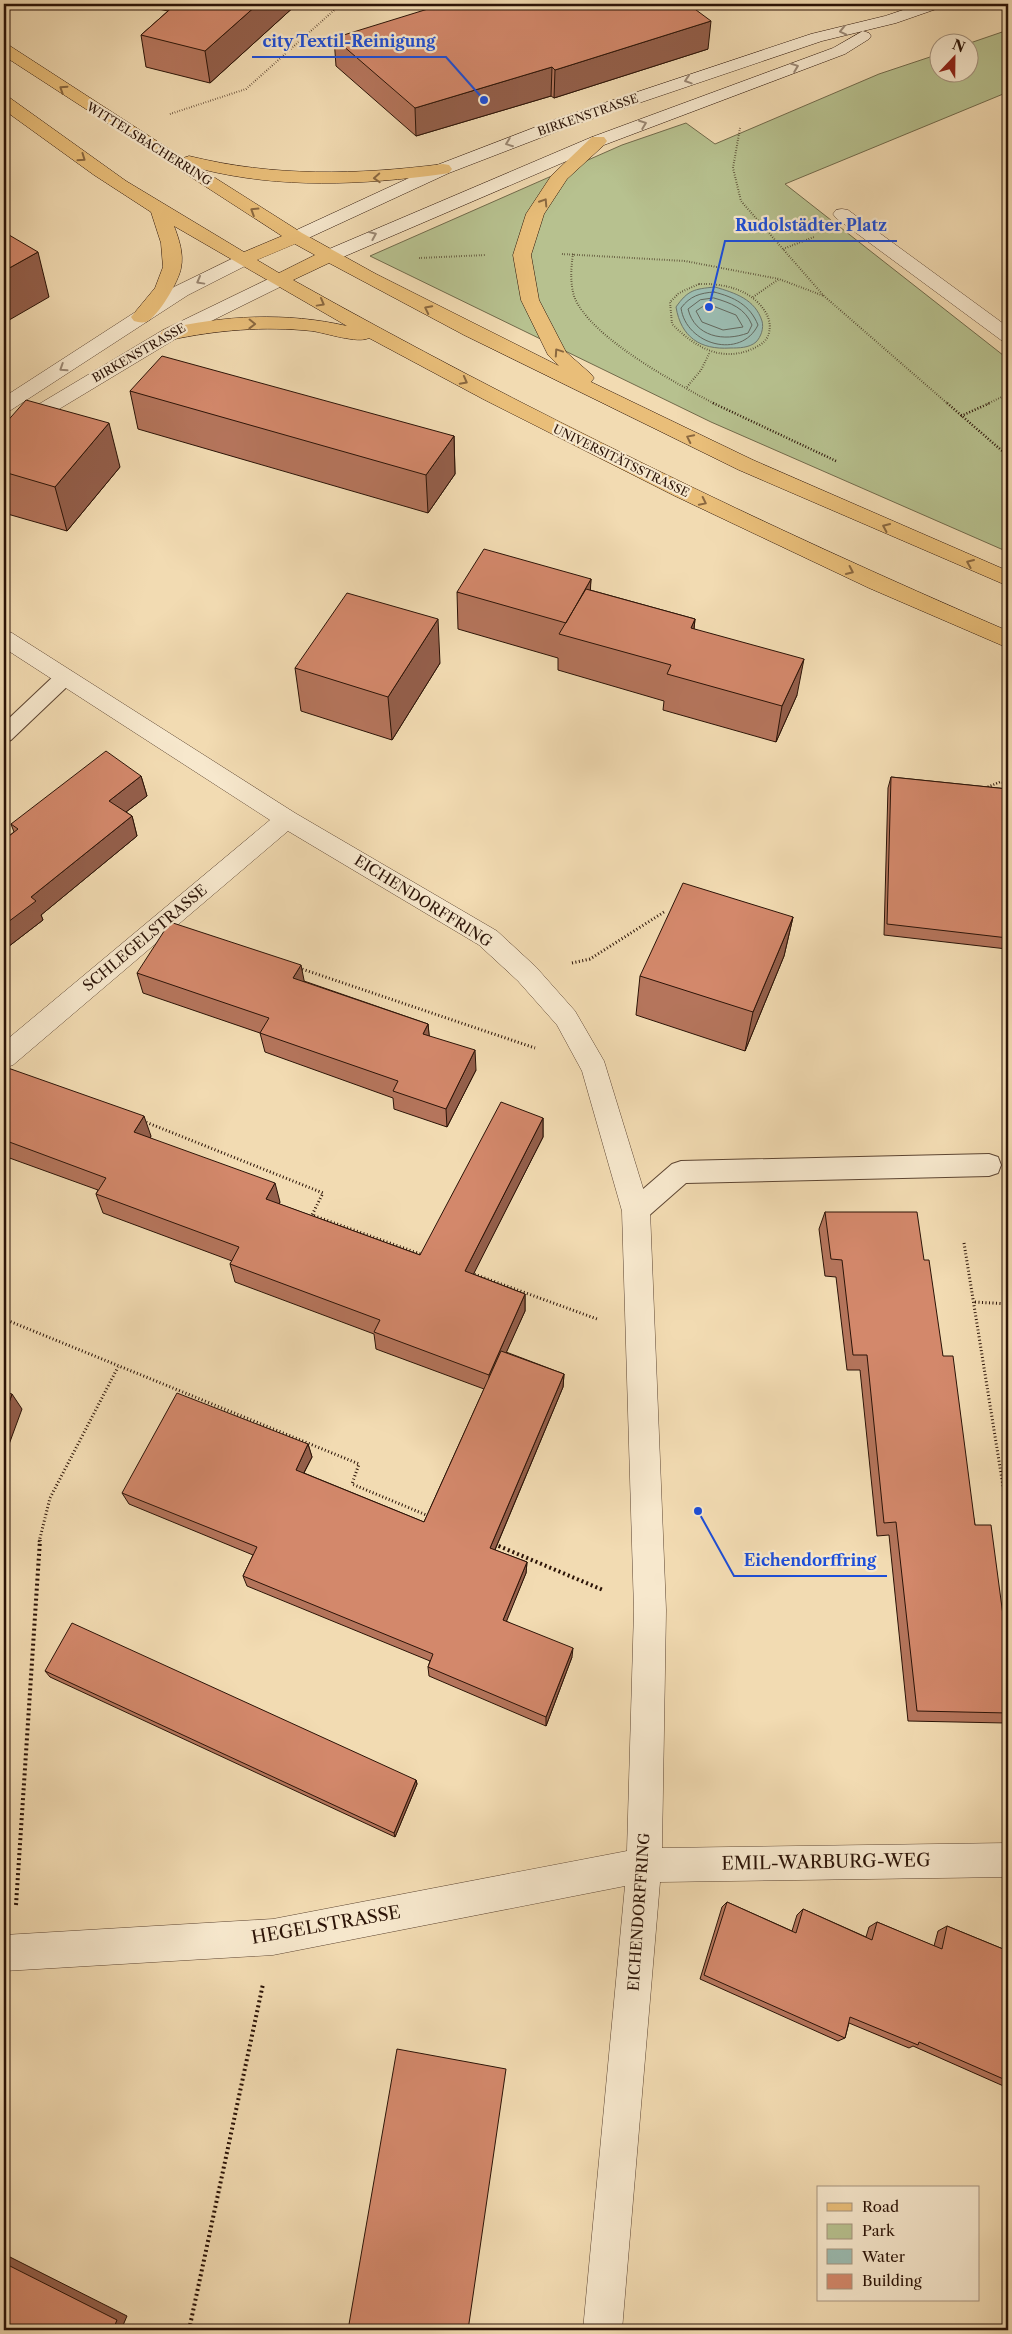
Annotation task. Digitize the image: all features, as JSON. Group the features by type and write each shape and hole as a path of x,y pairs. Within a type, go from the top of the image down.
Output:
{"main road":[{"name":"WITTELSBACHERRING","path":"4,49 296,237"},
{"path":"4,102 159,209 244,259 296,237 471,331 605,398 746,465 1008,580"},
{"path":"598,141 560,176 535,214 522,255 530,300 558,355 605,398"},
{"path":"163,153 212,168 258,175 342,179 384,177 443,169"},
{"path":"141,317 161,295 174,268 172,246 159,209"},
{"path":"279,280 329,256"},
{"name":"UNIVERSITÄTSSTRASSE","path":"244,259 394,345 564,433 710,505 887,588 1008,640"},
{"path":"170,334 202,327 237,323 309,324 349,332 394,345"}],"street":[{"name":"BIRKENSTRASSE","path":"296,237 443,169 565,122 817,37 890,20 936,4"},
{"name":"BIRKENSTRASSE","path":"329,256 598,141 839,51 890,20"},
{"path":"842,214 1008,336"},
{"name":"BIRKENSTRASSE","path":"4,406 197,282 244,259"},
{"name":"BIRKENSTRASSE","path":"4,434 170,334 279,280"},
{"name":"EICHENDORFFRING","path":"4,638 287,819 488,938 528,974 566,1018 594,1069 636,1211 642,1335 650,1610 644,1865 603,2330"},
{"name":"SCHLEGELSTRASSE","path":"4,1057 287,819"},
{"name":"EMIL-WARBURG-WEG","path":"644,1865 1008,1860"},
{"name":"HEGELSTRASSE","path":"8,1953 273,1937 644,1865"}],"lane":[{"path":"4,734 65,677"},
{"path":"636,1211 681,1172 989,1165"}],"path":[{"path":"164,116 246,89 341,4"},
{"path":"740,128 733,168 741,201 824,296 1008,456"},
{"path":"739,417 649,367 600,330 576,302 570,278 573,254 685,261 780,279 824,296"},
{"path":"753,297 780,279"},
{"path":"717,284 737,289 753,297 763,309 770,325 768,335 763,343 739,352 710,352 697,346 672,324 670,302 679,292 691,286 717,284"},
{"path":"687,387 701,370 710,352"},
{"path":"961,416 1008,394"},
{"path":"982,790 1000,782 1008,783"},
{"path":"528,974 590,959 664,912"},
{"path":"295,967 594,1069"},
{"path":"140,1119 323,1193 312,1215 431,1258"},
{"path":"964,1243 975,1302 1008,1517"},
{"path":"468,1272 642,1335"},
{"path":"975,1302 1008,1304"},
{"path":"4,1319 359,1464 352,1484 433,1518"},
{"path":"8,1953 38,1547 50,1498 118,1367"},
{"path":"488,1541 650,1610"},
{"path":"189,2330 273,1937"}],"green space":[{"path":"1008,30 1008,92 785,184 1008,359 1008,552 711,422 370,256 622,145 686,123 715,144 879,74 930,57 930,82 980,82 980,40"}],"water":[{"path":"715,287 743,298 755,307 763,324 756,342 747,347 710,347 701,344 687,334 682,326 676,307 692,291"}],"building":[{"path":"176,4 258,4 205,51 141,35"},
{"path":"444,4 688,4 711,21 555,70 552,67 415,108 334,38"},
{"path":"4,232 38,252 4,271"},
{"path":"162,356 454,436 426,475 130,391"},
{"path":"26,400 109,423 55,487 4,472 4,425"},
{"path":"484,549 591,579 566,623 457,592"},
{"path":"586,589 695,619 691,628 804,659 782,706 667,674 671,665 559,634"},
{"path":"347,593 438,619 388,697 295,668"},
{"path":"106,751 141,776 109,801 132,816 31,897 36,901 4,925 4,840 18,829 11,824"},
{"path":"891,777 1008,789 1008,938 887,924"},
{"path":"683,883 793,917 753,1012 640,976"},
{"path":"170,922 301,965 293,978 428,1024 423,1034 475,1050 446,1109 393,1091 398,1081 260,1033 269,1018 137,973"},
{"path":"8,1068 144,1116 134,1132 275,1183 266,1199 420,1255 501,1102 543,1118 465,1271 525,1294 489,1375 374,1332 380,1320 230,1264 239,1247 96,1194 106,1178 4,1140 4,1075"},
{"path":"825,1212 917,1212 924,1260 929,1260 943,1356 953,1356 975,1525 991,1525 1008,1653 1008,1713 917,1711 896,1522 884,1523 867,1355 853,1355 842,1260 831,1259"},
{"path":"501,1351 564,1374 490,1548 527,1562 503,1620 573,1648 546,1717 428,1667 433,1654 243,1576 257,1547 122,1493 177,1393 308,1444 296,1470 424,1522"},
{"path":"4,1392 12,1394 4,1417"},
{"path":"72,1623 416,1780 394,1833 45,1671"},
{"path":"727,1902 796,1933 803,1909 872,1940 877,1922 942,1949 947,1926 1008,1951 1008,2081 919,2042 918,2045 850,2017 845,2038 704,1975"},
{"path":"397,2049 506,2069 468,2330 348,2330"},
{"path":"4,2263 117,2320 113,2330 4,2330"}],"place":[{"name":"city Textil-Reinigung","path":"484,100"},
{"name":"Rudolstädter Platz","path":"709,307"},
{"name":"Eichendorffring","path":"698,1511"}]}
